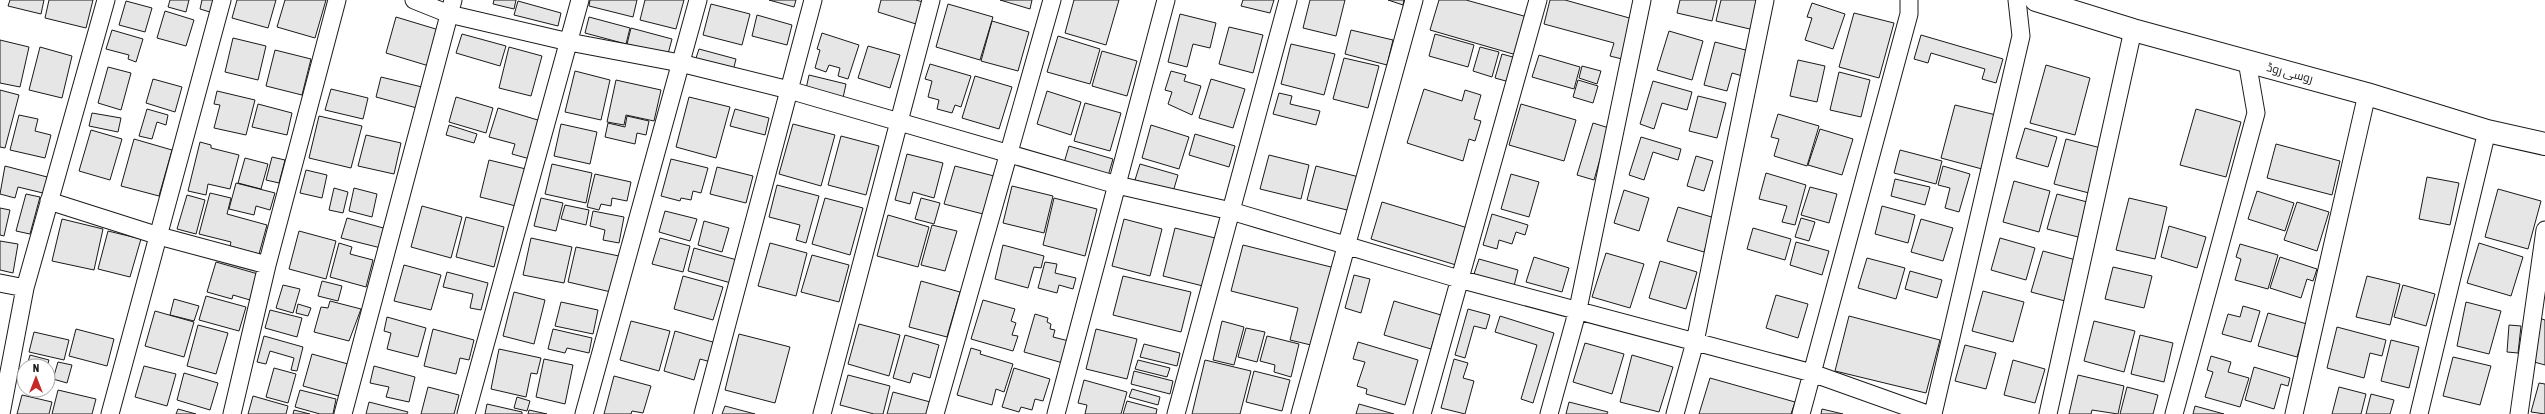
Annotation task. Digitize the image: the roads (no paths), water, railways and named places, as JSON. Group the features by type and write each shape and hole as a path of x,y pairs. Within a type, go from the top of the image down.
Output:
{"main road":[{"name":"روسی روڈ","path":"2036,0 2133,30 2367,94 2487,131 2545,144"}],"street":[{"path":"1,414 25,288 106,0"},
{"path":"110,414 222,0"},
{"path":"232,414 267,265 337,0"},
{"path":"414,0 451,7 569,42 680,63 789,90 1117,185 1231,211 1459,279 1578,309 1812,373 1927,414"},
{"path":"466,414 580,0"},
{"path":"584,414 698,0"},
{"path":"703,414 813,0"},
{"path":"822,414 897,121 931,0"},
{"path":"935,414 1052,0"},
{"path":"1056,414 1166,0"},
{"path":"1176,414 1288,0"},
{"path":"1300,414 1414,0"},
{"path":"1422,414 1538,0"},
{"path":"1549,414 1578,309 1642,0"},
{"path":"1675,414 1695,342 1765,0"},
{"path":"1801,414 1909,14 1909,0"},
{"path":"1933,414 2021,36 2017,0"},
{"path":"343,414 451,7"},
{"path":"2048,414 2133,30"},
{"path":"2174,414 2256,113 2247,61"},
{"path":"2294,414 2367,94"},
{"path":"2419,414 2487,131"},
{"path":"49,201 159,236 267,265"},
{"path":"2519,414 2545,230"},
{"path":"0,284 25,288"}]}
